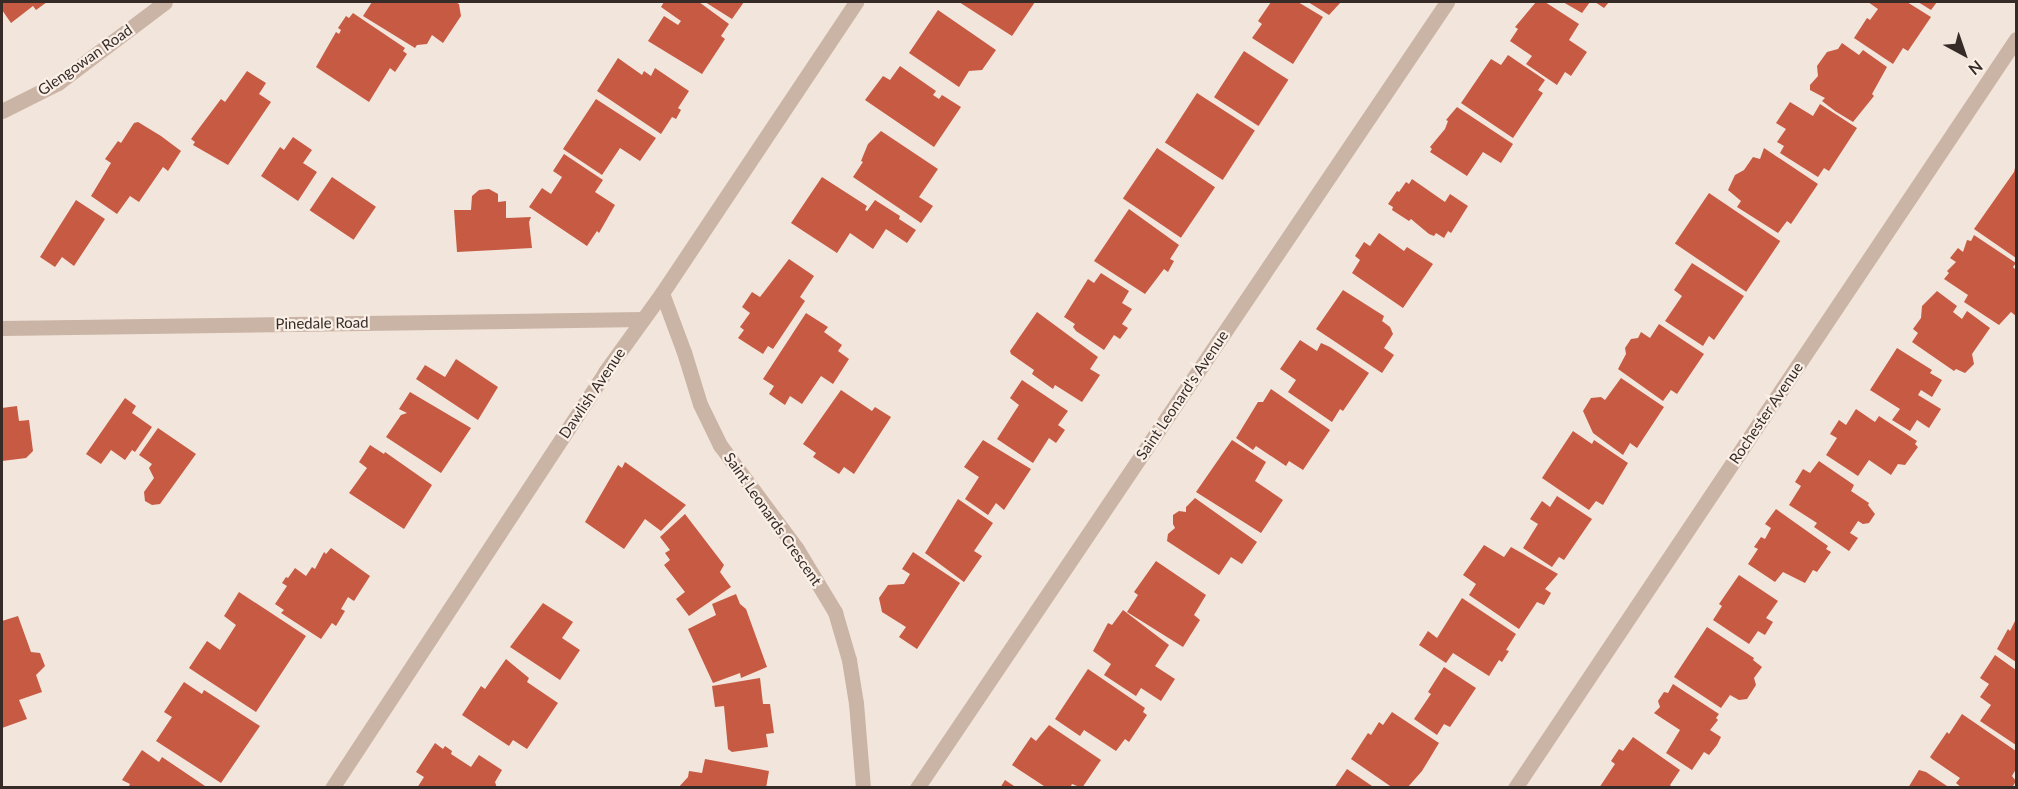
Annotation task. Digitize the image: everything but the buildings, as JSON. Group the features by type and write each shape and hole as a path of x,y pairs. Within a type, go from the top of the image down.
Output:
{"street":[{"name":"Glengowan Road","path":"2,111 58,83 165,2"},
{"name":"Dawlish Avenue","path":"332,788 856,2"},
{"name":"Saint Leonard's Avenue","path":"917,788 1447,2"},
{"name":"Rochester Avenue","path":"1515,788 2016,39"},
{"name":"Saint Leonards Crescent","path":"662,293 700,404 720,445 797,549 835,612 849,660 856,702 863,788"},
{"name":"Pinedale Road","path":"2,328 643,319"}]}
